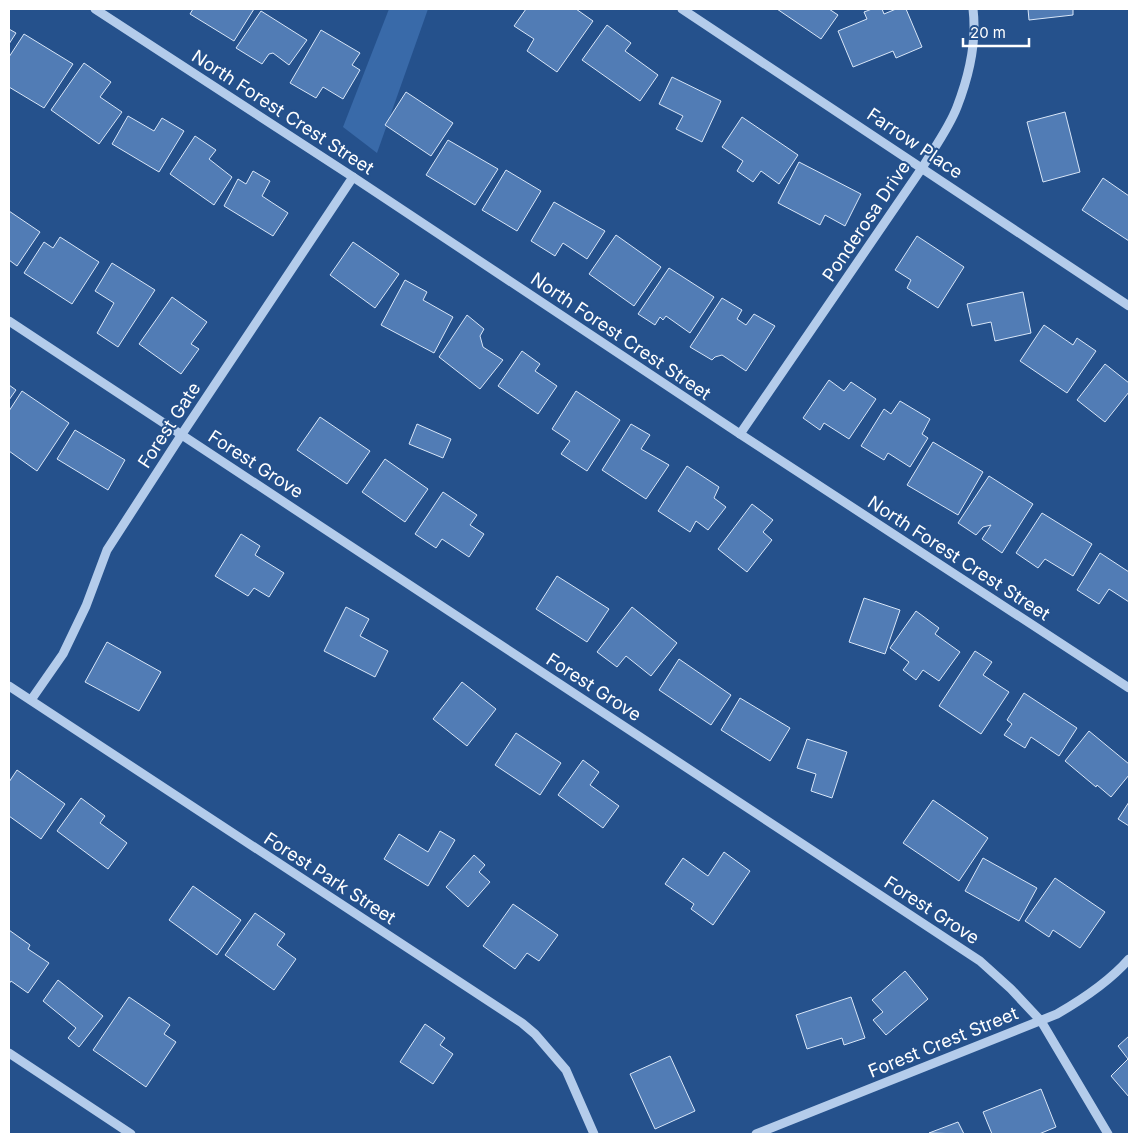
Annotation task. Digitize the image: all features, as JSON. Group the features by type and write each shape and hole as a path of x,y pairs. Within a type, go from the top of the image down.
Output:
{"street":[{"name":"North Forest Crest Street","path":"95,9 1129,688"},
{"name":"Farrow Place","path":"682,9 1129,306"},
{"name":"Ponderosa Drive","path":"740,434 922,168 956,108 973,49 973,9"},
{"name":"Forest Gate","path":"31,700 63,654 86,606 107,550 353,177"},
{"name":"Forest Grove","path":"9,321 980,961 1011,989 1040,1021 1108,1134"},
{"name":"Forest Park Street","path":"9,686 522,1023 535,1034 566,1070 594,1134"},
{"name":"Forest Crest Street","path":"756,1134 1040,1021 1081,1000 1129,959"},
{"path":"9,1053 131,1134"}],"shaded area":[{"path":"389,9 428,9 377,153 343,127"}],"building":[{"path":"193,9 254,9 234,41 190,14"},
{"path":"526,9 576,9 593,21 557,72 527,51 534,39 514,26"},
{"path":"777,9 829,9 838,15 821,39"},
{"path":"872,9 882,9 884,14 896,9 906,9 922,47 896,58 893,51 853,67 838,31 867,19 864,12"},
{"path":"1028,9 1073,9 1073,15 1029,20"},
{"path":"261,11 307,40 289,65 273,53 269,54 262,64 236,48"},
{"path":"607,25 631,43 625,51 658,75 640,101 582,60"},
{"path":"9,29 16,33 9,44"},
{"path":"321,30 360,53 352,65 360,70 343,99 323,87 316,98 290,83"},
{"path":"24,34 73,64 44,108 9,87 9,57"},
{"path":"84,63 111,82 100,97 122,112 99,144 51,110"},
{"path":"672,77 721,101 702,142 676,129 683,116 659,104"},
{"path":"406,92 453,123 431,156 385,125"},
{"path":"1065,112 1080,172 1043,182 1027,122"},
{"path":"128,116 154,131 162,118 184,131 159,172 112,144"},
{"path":"742,117 798,155 779,184 761,171 753,182 737,171 743,161 722,147"},
{"path":"195,136 216,150 209,159 232,177 214,205 170,174"},
{"path":"448,140 498,169 475,205 426,175"},
{"path":"799,162 861,194 845,226 825,215 820,225 778,203"},
{"path":"506,170 541,191 517,231 482,210"},
{"path":"253,171 270,181 262,196 288,213 273,236 224,206 238,179 246,184"},
{"path":"1103,178 1129,196 1129,241 1082,210"},
{"path":"554,202 605,231 587,259 563,243 555,256 531,241"},
{"path":"9,211 40,232 17,266 9,260"},
{"path":"616,235 661,267 634,306 589,274"},
{"path":"917,236 964,267 938,308 907,288 911,280 895,270"},
{"path":"60,237 99,262 72,304 24,273 44,242 53,248"},
{"path":"353,242 399,274 375,308 330,275"},
{"path":"112,263 155,290 118,347 97,333 114,303 95,291"},
{"path":"669,268 714,297 690,333 666,316 663,320 660,317 655,325 638,314"},
{"path":"405,280 427,292 423,300 453,317 434,353 381,325"},
{"path":"1023,292 1031,333 995,341 991,322 972,326 967,304"},
{"path":"172,297 207,322 191,344 199,349 181,374 139,344"},
{"path":"722,298 742,310 737,319 746,325 754,314 775,326 746,371 722,355 712,360 690,347"},
{"path":"467,315 484,329 480,336 483,347 503,360 480,389 439,357"},
{"path":"1044,325 1073,345 1077,338 1096,351 1067,393 1020,361"},
{"path":"522,351 540,364 535,371 557,386 538,414 498,386"},
{"path":"1105,364 1129,383 1129,392 1105,422 1077,400"},
{"path":"829,380 844,391 851,382 876,399 849,439 824,423 820,430 803,418"},
{"path":"9,385 16,390 9,400"},
{"path":"22,391 69,423 37,471 9,451 9,411"},
{"path":"576,391 620,420 587,471 561,454 570,441 552,429"},
{"path":"900,401 930,419 922,434 928,438 910,467 888,453 884,460 861,446 884,409 891,414"},
{"path":"320,417 370,451 347,484 297,450"},
{"path":"417,424 451,439 443,458 409,444"},
{"path":"631,424 650,435 641,449 669,465 646,499 602,470"},
{"path":"75,430 125,460 108,490 57,459"},
{"path":"933,442 983,472 958,515 907,485"},
{"path":"385,459 428,489 405,522 362,492"},
{"path":"687,466 719,487 714,498 726,507 708,530 696,521 690,532 658,511"},
{"path":"989,476 1033,504 1002,553 982,539 991,525 983,527 976,535 958,523"},
{"path":"443,492 477,515 470,525 484,534 469,557 442,539 436,548 415,534"},
{"path":"752,504 773,520 763,532 772,540 747,572 718,549"},
{"path":"1042,513 1092,544 1073,576 1045,559 1038,568 1016,553"},
{"path":"241,534 260,546 255,555 284,573 269,597 254,588 248,596 215,576"},
{"path":"1100,553 1129,572 1129,602 1109,589 1099,604 1077,590"},
{"path":"557,576 609,609 587,642 536,609"},
{"path":"864,598 900,610 885,654 849,642"},
{"path":"346,607 369,619 360,636 388,651 375,677 324,651"},
{"path":"632,607 677,643 651,676 626,656 617,667 597,652"},
{"path":"916,611 939,628 935,634 960,652 939,681 923,670 916,680 903,670 909,662 890,648"},
{"path":"107,642 161,672 139,711 85,682"},
{"path":"975,651 992,662 983,675 1009,692 981,734 939,706"},
{"path":"679,659 731,695 711,725 659,690"},
{"path":"462,682 496,709 467,746 433,719"},
{"path":"1024,693 1077,728 1059,756 1031,737 1025,748 1004,735 1012,724 1007,720"},
{"path":"740,698 790,728 770,761 721,730"},
{"path":"1089,731 1129,764 1129,775 1111,797 1065,761"},
{"path":"516,733 561,763 540,795 495,765"},
{"path":"807,739 847,752 832,798 811,791 816,774 797,768"},
{"path":"583,760 599,772 590,785 619,806 603,828 558,795"},
{"path":"17,770 65,804 41,839 9,816 9,782"},
{"path":"81,798 105,816 100,823 127,843 108,869 57,831"},
{"path":"933,800 988,838 959,881 903,843"},
{"path":"1129,802 1129,826 1118,819"},
{"path":"440,831 455,840 428,886 384,859 399,834 428,852"},
{"path":"724,852 750,871 713,925 691,909 694,904 665,884 683,858 708,876"},
{"path":"474,855 485,865 479,872 490,882 468,907 446,887"},
{"path":"983,858 1037,888 1019,921 965,891"},
{"path":"1055,878 1105,912 1080,948 1053,930 1049,937 1025,921"},
{"path":"193,886 241,920 217,955 169,920"},
{"path":"513,904 558,935 539,961 527,953 515,969 483,946"},
{"path":"255,913 285,934 277,945 296,959 274,990 225,955"},
{"path":"9,930 30,945 28,949 49,963 28,993 11,981 9,984"},
{"path":"905,971 928,999 886,1035 873,1020 883,1012 872,1000"},
{"path":"58,980 103,1016 79,1047 68,1038 76,1028 43,1001"},
{"path":"129,997 170,1025 164,1034 176,1042 146,1087 93,1050"},
{"path":"851,997 865,1038 844,1045 842,1038 807,1049 796,1015"},
{"path":"425,1024 445,1038 440,1045 453,1054 433,1084 400,1062"},
{"path":"1129,1036 1129,1097 1111,1076 1128,1059 1118,1046"},
{"path":"670,1056 695,1111 655,1129 630,1074"},
{"path":"1041,1089 1056,1127 1039,1134 992,1134 983,1112"},
{"path":"958,1122 964,1134 929,1133"}]}
